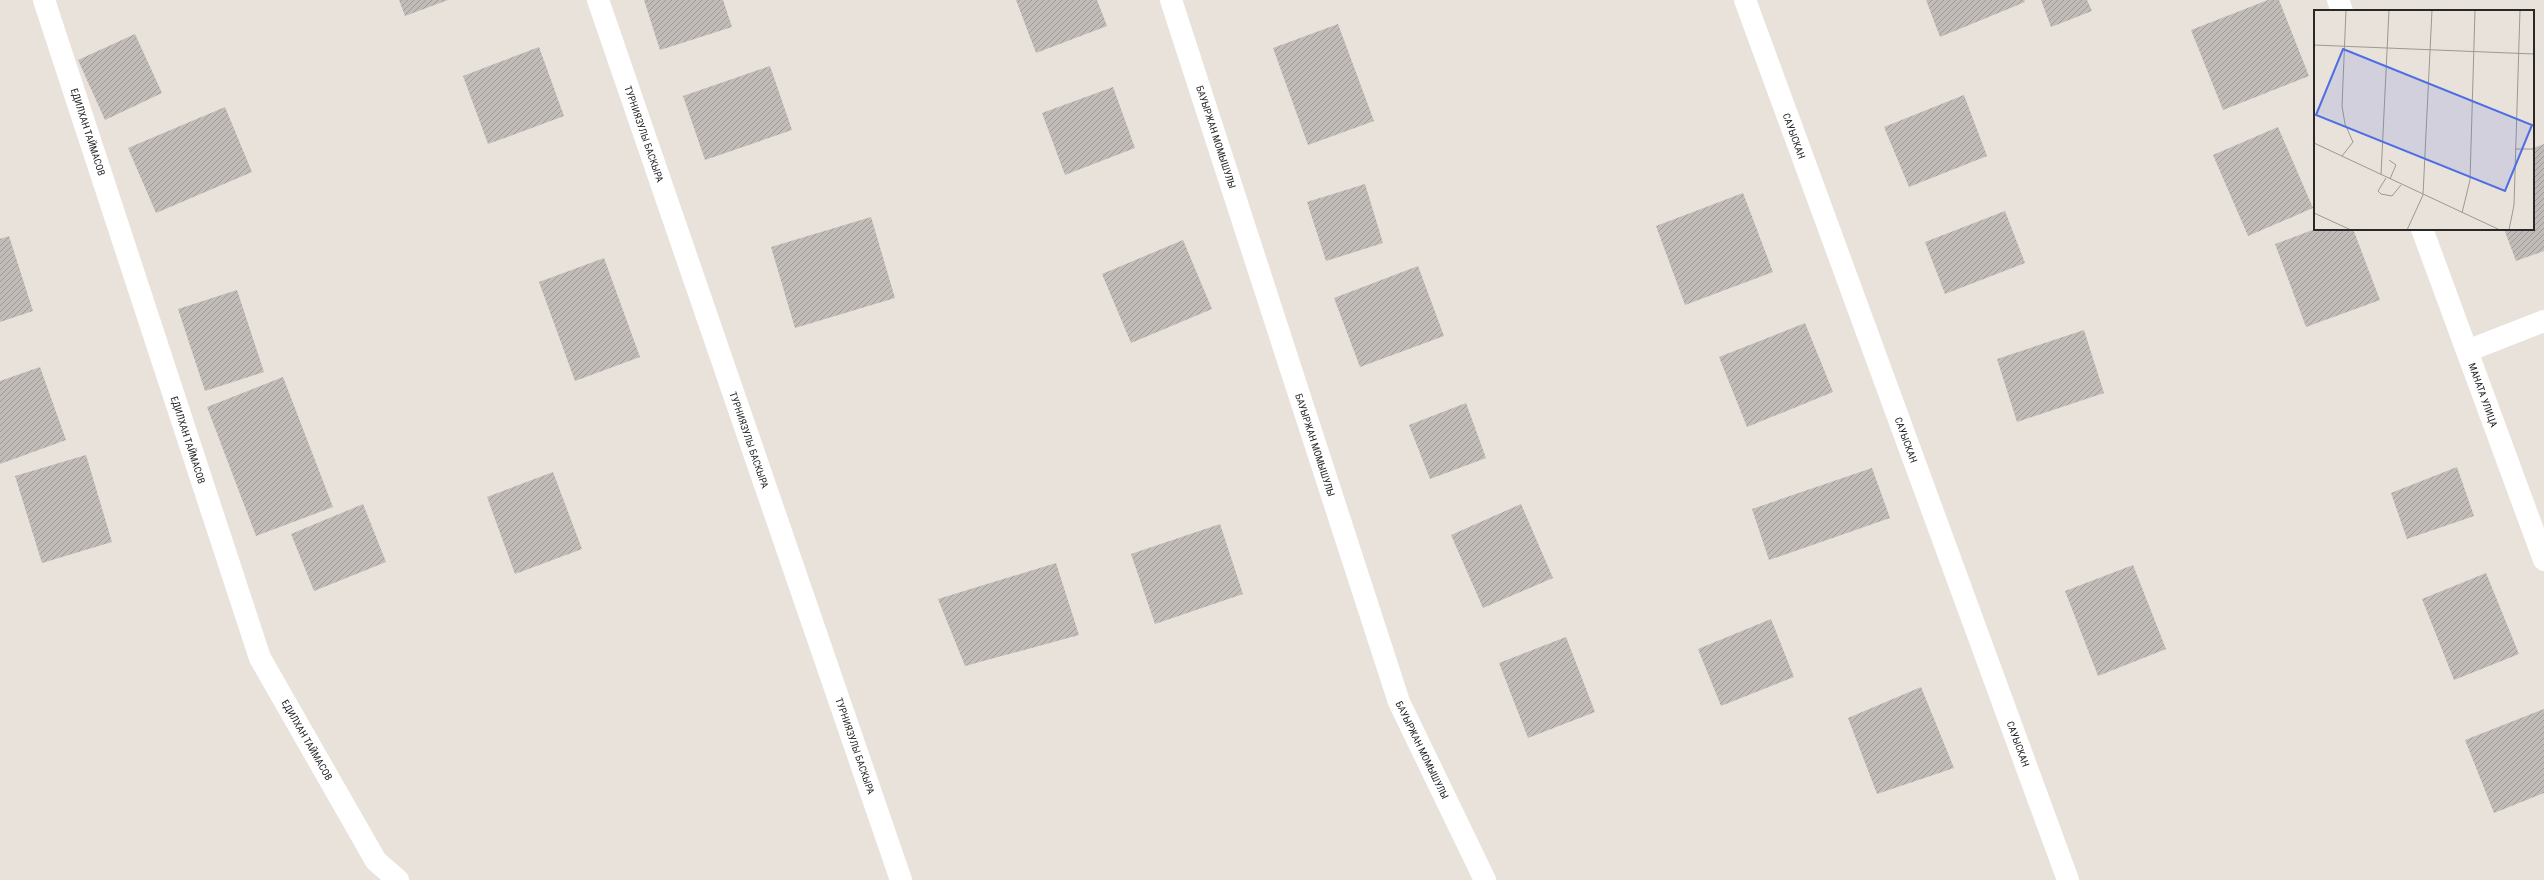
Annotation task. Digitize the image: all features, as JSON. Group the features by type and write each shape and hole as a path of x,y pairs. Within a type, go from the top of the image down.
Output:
{"street":[{"name":"ЕДИЛХАН ТАЙМАСОВ","path":"44,0 260,658 376,861 398,880"},
{"name":"ТУРНИЯЗУЛЫ БАСКЫРА","path":"598,0 901,880"},
{"name":"БАУЫРЖАН МОМЫШУЛЫ","path":"1171,0 1398,702 1485,880"},
{"name":"САУЫСКАН","path":"1744,0 2068,880"},
{"path":"2338,0 2342,10"},
{"name":"МАНАТА УЛИЦА","path":"2422,230 2544,560"},
{"path":"2467,351 2544,321"}],"building":[{"path":"399,0 448,0 405,16"},
{"path":"644,0 723,0 732,27 660,50"},
{"path":"1016,0 1097,0 1107,26 1036,53"},
{"path":"1926,0 2024,0 2025,2 1940,37"},
{"path":"2041,0 2087,0 2092,11 2051,27"},
{"path":"2268,0 2279,0 2309,76 2223,110 2191,30"},
{"path":"1338,24 1374,121 1308,145 1273,48"},
{"path":"135,34 162,93 105,120 78,60"},
{"path":"539,47 564,116 488,144 463,76"},
{"path":"770,66 792,130 705,160 683,96"},
{"path":"1113,87 1135,148 1065,175 1042,113"},
{"path":"1964,95 1987,156 1909,187 1884,127"},
{"path":"225,107 252,172 156,213 128,148"},
{"path":"2278,127 2313,208 2248,236 2213,155"},
{"path":"2544,144 2544,251 2516,261 2504,230 2534,230 2534,148"},
{"path":"1365,184 1383,243 1326,261 1307,202"},
{"path":"1743,193 1773,272 1685,305 1656,226"},
{"path":"2005,211 2025,263 1945,294 1925,242"},
{"path":"871,217 895,298 795,328 771,247"},
{"path":"2314,229 2353,230 2380,300 2306,327 2275,244"},
{"path":"9,236 33,311 0,322 0,239"},
{"path":"1183,240 1212,309 1131,343 1102,274"},
{"path":"604,258 640,357 575,381 539,282"},
{"path":"1418,266 1444,336 1360,367 1334,298"},
{"path":"237,290 264,372 205,391 178,309"},
{"path":"1805,323 1833,392 1747,427 1719,357"},
{"path":"2084,330 2104,393 2017,422 1997,359"},
{"path":"40,367 66,440 0,464 0,381"},
{"path":"283,377 333,507 256,536 207,407"},
{"path":"1466,403 1486,458 1430,479 1409,425"},
{"path":"86,455 112,542 42,563 15,476"},
{"path":"2457,467 2474,516 2407,539 2391,493"},
{"path":"1872,468 1890,518 1769,560 1752,509"},
{"path":"553,472 582,549 515,574 487,497"},
{"path":"363,504 386,562 314,591 291,534"},
{"path":"1521,504 1553,578 1483,608 1451,535"},
{"path":"1220,524 1243,594 1155,624 1131,554"},
{"path":"1056,563 1079,635 965,666 938,599"},
{"path":"2133,565 2166,649 2098,676 2065,591"},
{"path":"2486,573 2519,654 2454,680 2422,599"},
{"path":"1771,619 1794,677 1721,706 1698,649"},
{"path":"1566,637 1595,712 1528,738 1499,663"},
{"path":"1921,687 1954,768 1877,794 1848,718"},
{"path":"2544,709 2544,793 2494,813 2465,740"}]}
